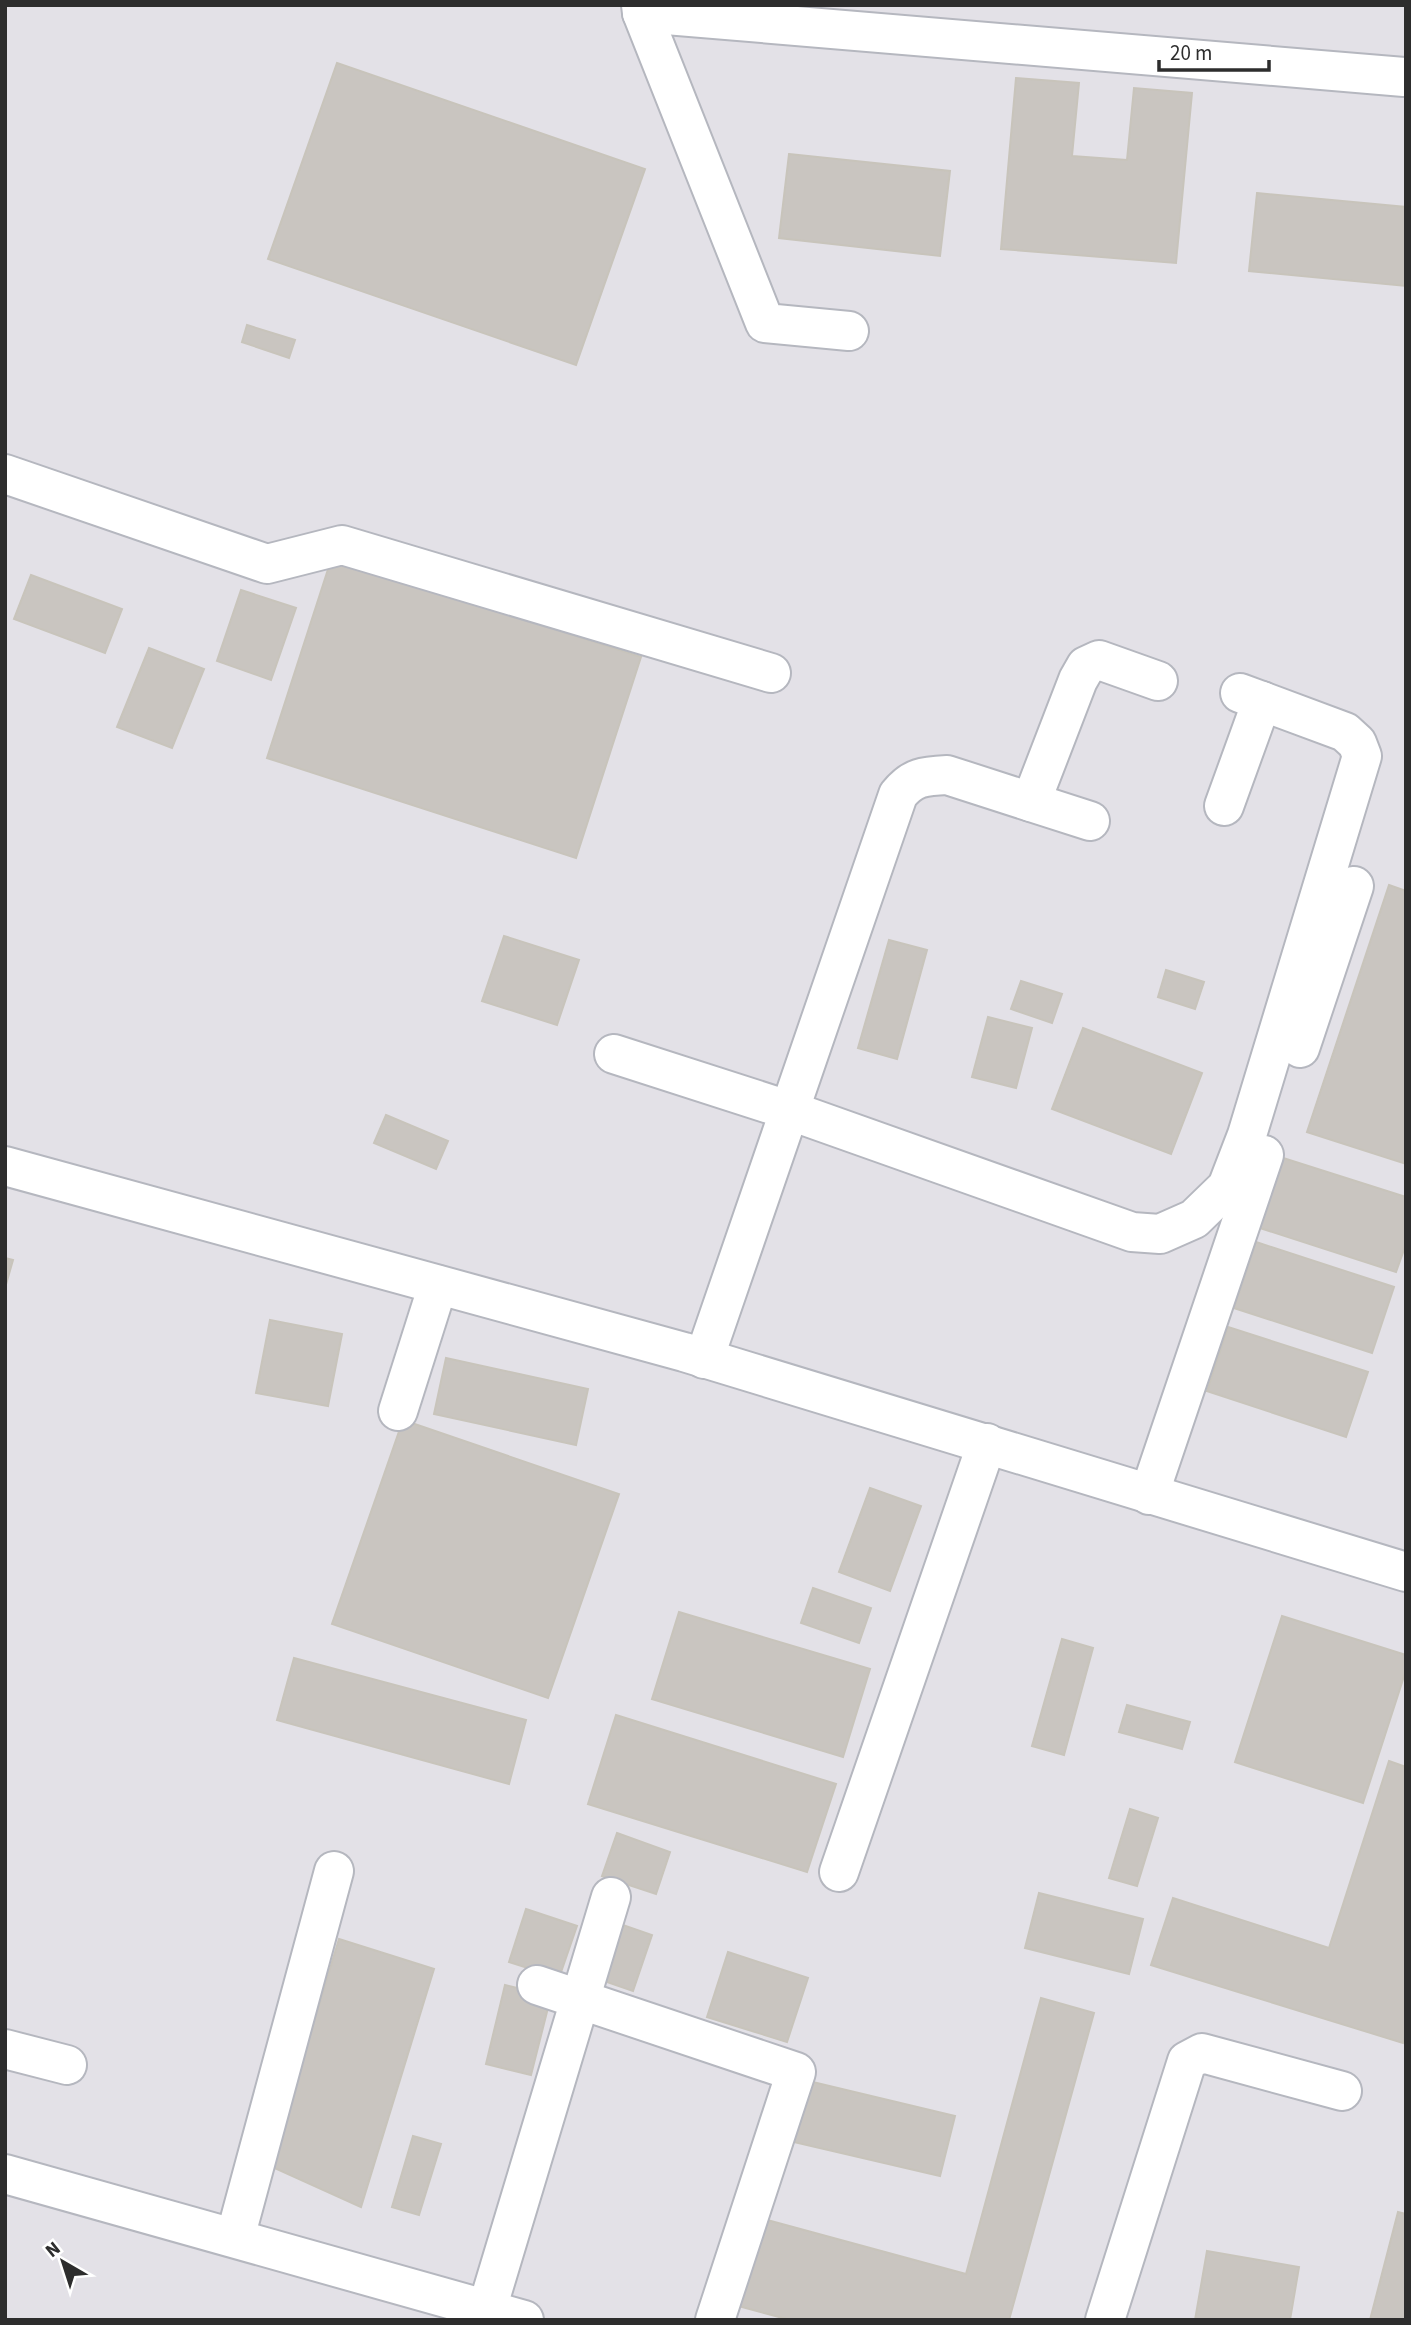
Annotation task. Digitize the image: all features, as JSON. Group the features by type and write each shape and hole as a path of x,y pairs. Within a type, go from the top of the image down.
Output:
{"street":[{"path":"849,331 765,323 642,9 1404,77"},
{"path":"5,474 267,564 342,545 771,673"},
{"path":"1031,802 1078,680 1086,666 1099,660 1158,681"},
{"path":"614,1054 791,1111 1132,1232 1160,1234 1194,1219 1227,1187 1247,1135 1362,756 1357,743 1345,732 1251,697 1224,806"},
{"path":"704,1359 898,794 908,781 923,776 947,775 1090,821"},
{"path":"1149,1495 1354,886"},
{"path":"5,1166 704,1359 1406,1572"},
{"path":"398,1410 439,1285"},
{"path":"839,1872 987,1443"},
{"path":"235,2238 334,1871"},
{"path":"487,2309 611,1897"},
{"path":"537,1985 796,2072 715,2320"},
{"path":"5,2049 67,2065"},
{"path":"1105,2320 1187,2061 1202,2053 1342,2091"},
{"path":"5,2174 524,2320"}],"shaded area":[{"path":"5,5 1406,5 1406,2320 5,2320"}],"building":[{"path":"337,63 645,169 576,365 268,259"},
{"path":"1016,78 1079,83 1072,156 1127,160 1134,88 1192,93 1176,263 1001,249"},
{"path":"789,154 950,171 940,256 779,238"},
{"path":"1257,193 1406,207 1406,286 1249,271"},
{"path":"247,325 295,340 289,358 242,342"},
{"path":"332,557 641,657 576,858 267,758"},
{"path":"31,575 122,609 105,653 14,619"},
{"path":"241,590 296,608 271,680 217,661"},
{"path":"149,648 204,669 172,748 117,727"},
{"path":"1389,885 1406,891 1406,1164 1307,1132"},
{"path":"504,936 579,960 557,1025 482,1001"},
{"path":"889,940 927,950 897,1059 858,1048"},
{"path":"1166,970 1204,982 1195,1009 1158,997"},
{"path":"1021,981 1062,994 1052,1023 1011,1009"},
{"path":"988,1017 1032,1028 1016,1088 972,1077"},
{"path":"1083,1028 1202,1073 1171,1154 1052,1109"},
{"path":"386,1115 448,1141 436,1169 374,1143"},
{"path":"1280,1157 1406,1197 1406,1244 1396,1272 1257,1227"},
{"path":"1256,1242 1394,1287 1372,1353 1234,1308"},
{"path":"5,1258 13,1260 5,1288"},
{"path":"270,1320 342,1334 328,1406 256,1393"},
{"path":"1228,1327 1368,1372 1346,1437 1207,1391"},
{"path":"446,1358 588,1389 576,1445 434,1414"},
{"path":"403,1420 619,1494 548,1698 332,1624"},
{"path":"870,1488 921,1506 890,1591 839,1572"},
{"path":"813,1588 871,1608 859,1643 801,1623"},
{"path":"679,1612 870,1669 843,1757 652,1699"},
{"path":"1282,1616 1406,1655 1406,1670 1363,1803 1235,1762"},
{"path":"1062,1639 1093,1648 1064,1755 1032,1746"},
{"path":"294,1658 526,1720 509,1784 277,1720"},
{"path":"1127,1705 1190,1722 1182,1749 1119,1732"},
{"path":"616,1715 836,1784 807,1872 588,1804"},
{"path":"1389,1761 1406,1767 1406,2034 1403,2043 1151,1965 1173,1898 1329,1948"},
{"path":"1130,1809 1158,1818 1137,1886 1109,1878"},
{"path":"617,1833 670,1852 656,1894 602,1876"},
{"path":"1039,1893 1143,1919 1129,1974 1025,1948"},
{"path":"526,1909 577,1926 559,1978 509,1962"},
{"path":"617,1923 652,1935 633,1991 598,1979"},
{"path":"339,1939 434,1969 361,2207 270,2166"},
{"path":"728,1952 808,1978 787,2042 707,2017"},
{"path":"505,1985 551,1996 531,2075 486,2064"},
{"path":"1041,1998 1094,2013 1009,2320 790,2320 731,2304 756,2217 966,2274"},
{"path":"796,2078 955,2116 940,2176 781,2139"},
{"path":"413,2136 441,2144 419,2215 392,2207"},
{"path":"1398,2212 1406,2214 1406,2320 1370,2320"},
{"path":"1207,2251 1299,2267 1290,2320 1195,2320"}]}
